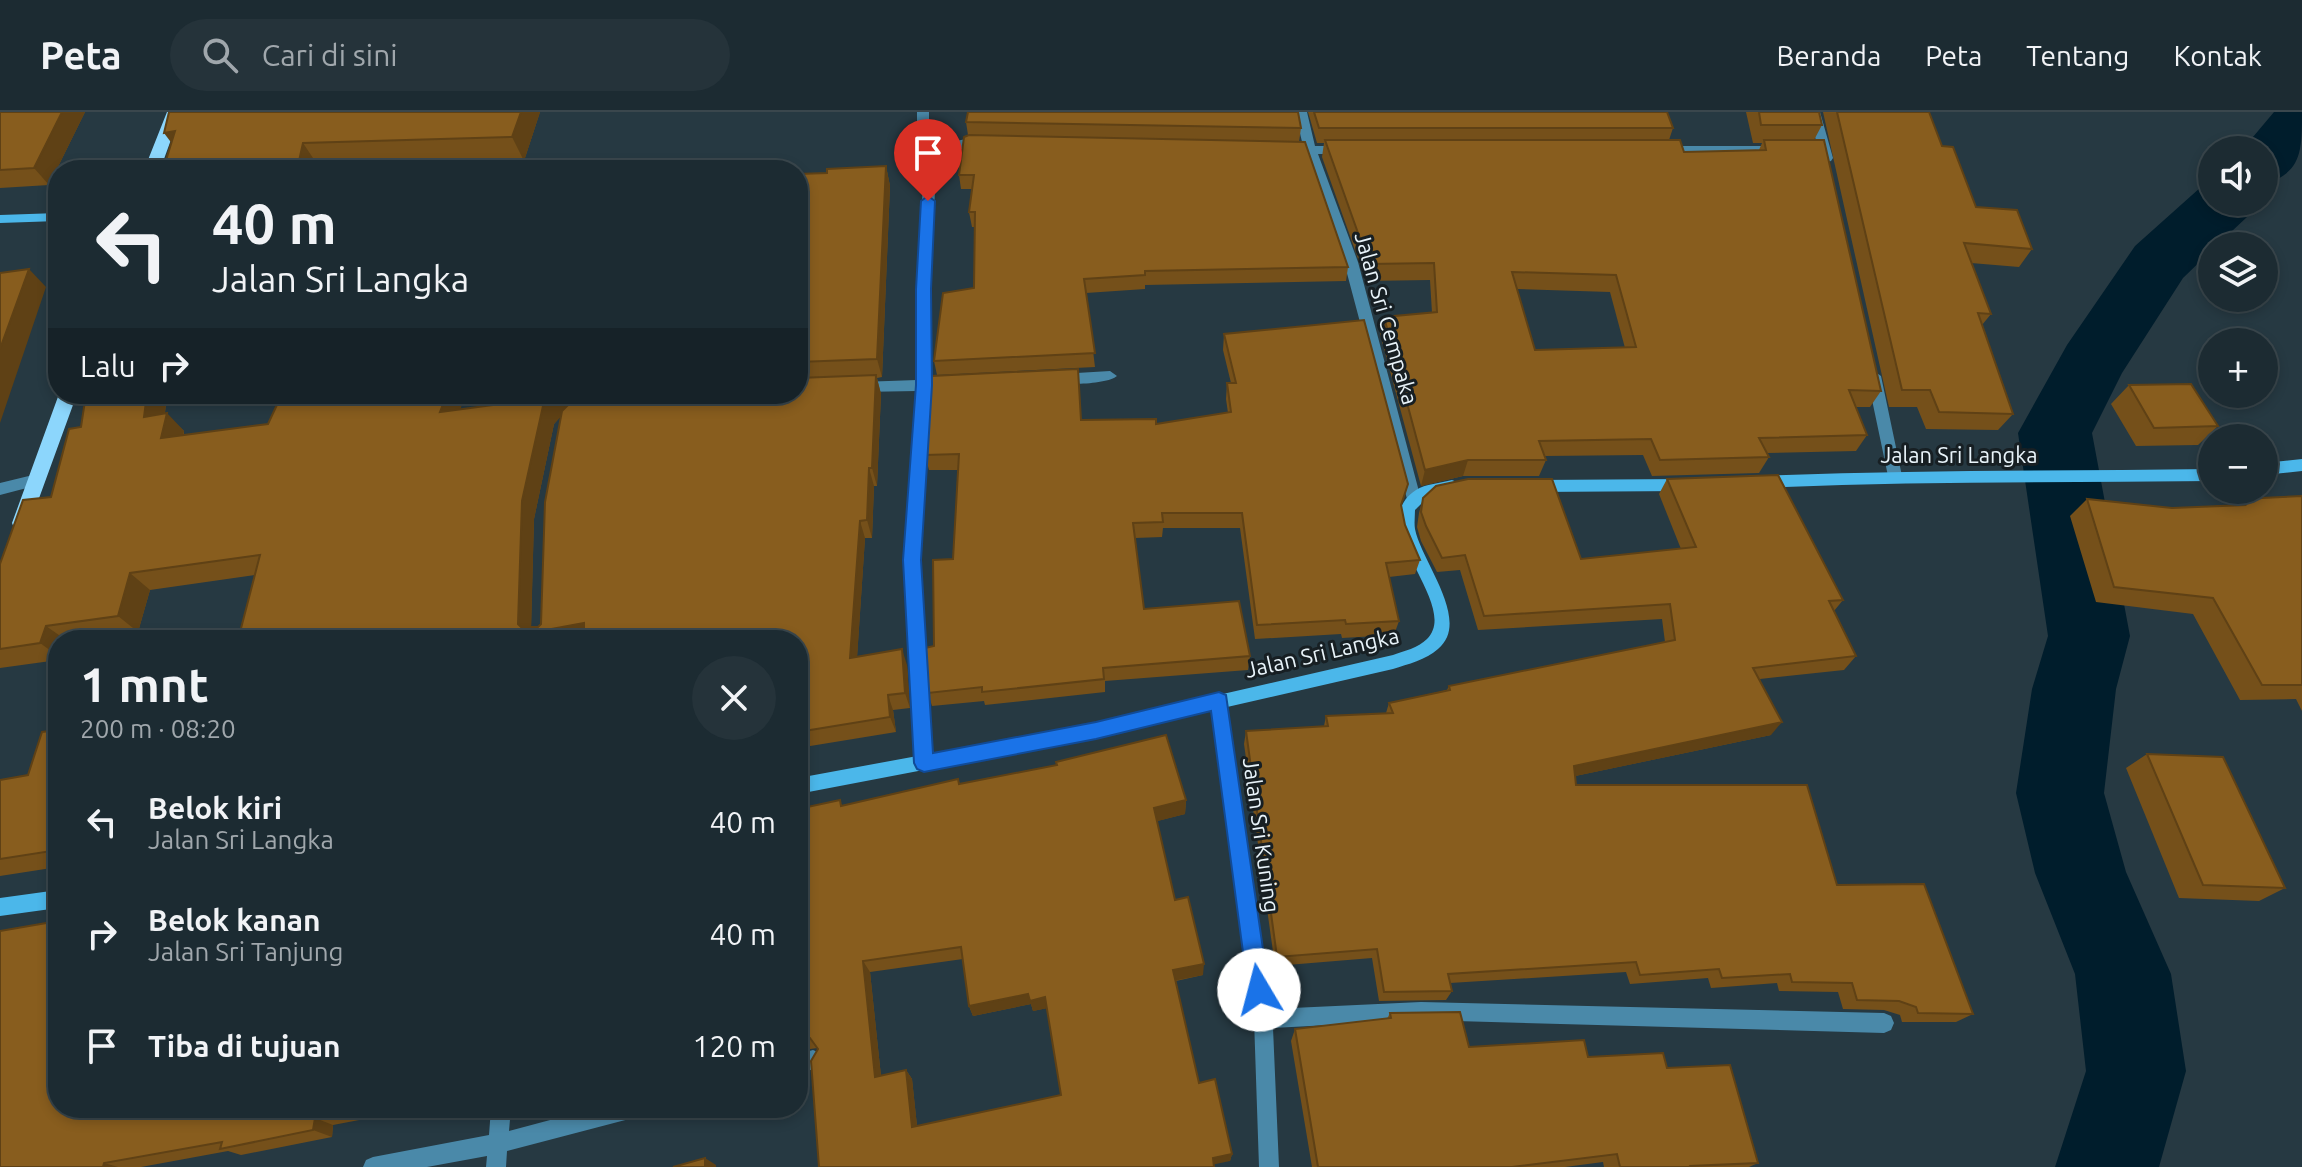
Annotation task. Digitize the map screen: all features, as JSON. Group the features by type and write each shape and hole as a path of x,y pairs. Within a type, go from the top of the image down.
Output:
{"main road":[{"path":"156,160 174,112"},
{"path":"16,537 64,404"}],"street":[{"path":"923,112 923,136 935,156"},
{"name":"Jalan Sri Cempaka","path":"1301,112 1310,150 1351,262 1414,499"},
{"path":"1814,112 1828,166"},
{"path":"924,763 912,560 924,385 923,289 930,171 935,156 946,148 961,144 1002,144"},
{"path":"1279,150 1356,150"},
{"path":"1653,150 1778,150"},
{"path":"1810,150 1825,150"},
{"path":"0,219 48,217"},
{"path":"1872,368 1895,476"},
{"path":"1048,379 1110,376"},
{"path":"845,387 955,384"},
{"path":"2278,468 2302,465"},
{"name":"Jalan Sri Langka","path":"1745,483 1895,476 2198,475"},
{"path":"0,489 37,480"},
{"path":"1520,486 1700,484"},
{"path":"1414,499 1434,488 1463,485"},
{"name":"Jalan Sri Langka","path":"808,784 1096,730 1393,662 1435,642 1442,630 1443,607 1409,542 1406,519 1414,499"},
{"name":"Jalan Sri Kuning","path":"1219,700 1263,1019 1269,1167"},
{"path":"0,907 48,900"},
{"path":"1263,1019 1421,1011 1884,1023"},
{"path":"496,1167 500,1118"},
{"path":"373,1167 496,1144 595,1118"}],"building":[{"path":"0,112 62,112 34,168 0,170"},
{"path":"169,112 521,112 512,137 303,143 299,160 166,160 175,131 164,133"},
{"path":"968,112 1298,112 1301,128 966,122"},
{"path":"1314,112 1667,112 1673,128 1319,128"},
{"path":"1759,112 1819,112 1822,125 1761,125"},
{"path":"1837,112 1929,112 1942,146 1953,147 1976,207 2017,210 2032,249 1964,243 1991,314 1978,313 2013,414 1939,412 1930,390 1902,390"},
{"path":"964,137 1305,142 1348,267 1145,271 1145,275 1084,279 1095,353 934,361 943,293 974,288 975,212 969,212 974,175 959,175"},
{"path":"1325,140 1680,140 1684,152 1766,150 1764,140 1824,140 1881,391 1849,390 1867,435 1759,438 1769,457 1660,460 1651,439 1539,441 1546,460 1468,460 1425,470 1384,317 1437,312 1434,263 1369,264","holes":["1512,272 1616,275 1636,347 1535,350"]},
{"path":"886,166 877,359 808,362 808,174 827,173 827,169"},
{"path":"29,269 0,349 0,273"},
{"path":"1364,320 1408,484 1401,505 1405,525 1420,560 1386,563 1399,621 1346,624 1345,620 1257,625 1242,513 1162,513 1163,522 1133,523 1144,609 1239,601 1250,656 1103,668 1104,679 982,692 982,687 928,693 925,648 934,646 933,560 953,559 959,454 925,455 931,376 1078,369 1081,420 1156,419 1156,424 1231,412 1227,383 1236,383 1224,334"},
{"path":"876,375 872,468 869,468 867,520 860,521 850,658 902,649 905,693 888,695 890,717 808,730 808,630 584,630 584,623 546,630 241,630 260,555 130,573 118,616 46,626 40,643 0,649 0,564 23,500 51,497 69,429 81,427 84,404 146,404 144,417 167,413 161,438 268,424 277,404 443,404 440,412 501,404 545,404 522,501 518,624 521,627 538,627 541,624 545,502 562,411 569,404 808,404 808,378"},
{"path":"2191,384 2198,395 2198,408 2206,408 2217,424 2154,428 2129,385"},
{"path":"1778,475 1843,600 1829,601 1856,656 1753,668 1782,722 1574,766 1576,785 1807,785 1837,885 1924,884 1973,1014 1918,1013 1916,1007 1899,1001 1857,1000 1852,983 1792,982 1790,974 1722,978 1719,969 1640,975 1636,962 1448,974 1452,991 1384,992 1377,949 1277,957 1246,731 1328,726 1326,716 1393,713 1389,703 1450,690 1449,686 1675,640 1670,604 1484,616 1465,555 1442,558 1421,512 1423,498 1436,486 1468,479 1552,479 1581,559 1696,547 1667,479"},
{"path":"2302,496 2302,685 2262,685 2213,598 2114,587 2087,499 2172,508 2278,504 2278,497"},
{"path":"48,731 48,852 0,859 0,780 28,775 42,732"},
{"path":"1166,735 1186,800 1154,808 1175,900 1188,897 1204,964 1173,970 1199,1083 1215,1079 1232,1154 1213,1158 1214,1167 819,1167 811,1061 818,1049 808,1038 808,807 840,800 841,806 958,779 959,784 1057,765 1056,762","holes":["961,947 969,1006 1028,994 1030,1001 1045,997 1061,1095 912,1127 906,1070 875,1077 863,961"]},
{"path":"2147,754 2223,757 2285,888 2203,885"},
{"path":"48,923 48,1118 315,1118 313,1130 220,1149 222,1142 104,1163 103,1167 0,1167 0,931"},
{"path":"1460,1012 1469,1047 1584,1040 1588,1057 1663,1053 1667,1068 1730,1065 1758,1163 1620,1167 1617,1154 1512,1167 1318,1167 1295,1029 1391,1018 1390,1013"},
{"path":"705,1158 705,1167 673,1167"}],"waterway":[{"path":"2278,147 2302,118"},
{"path":"2107,1167 2136,1071 2123,974 2081,873 2060,793 2074,689 2089,636 2055,433 2092,363 2159,262 2209,216"}],"route":[{"path":"928,201 923,289 924,385 912,560 924,763 1096,730 1219,700 1259,990"}]}
